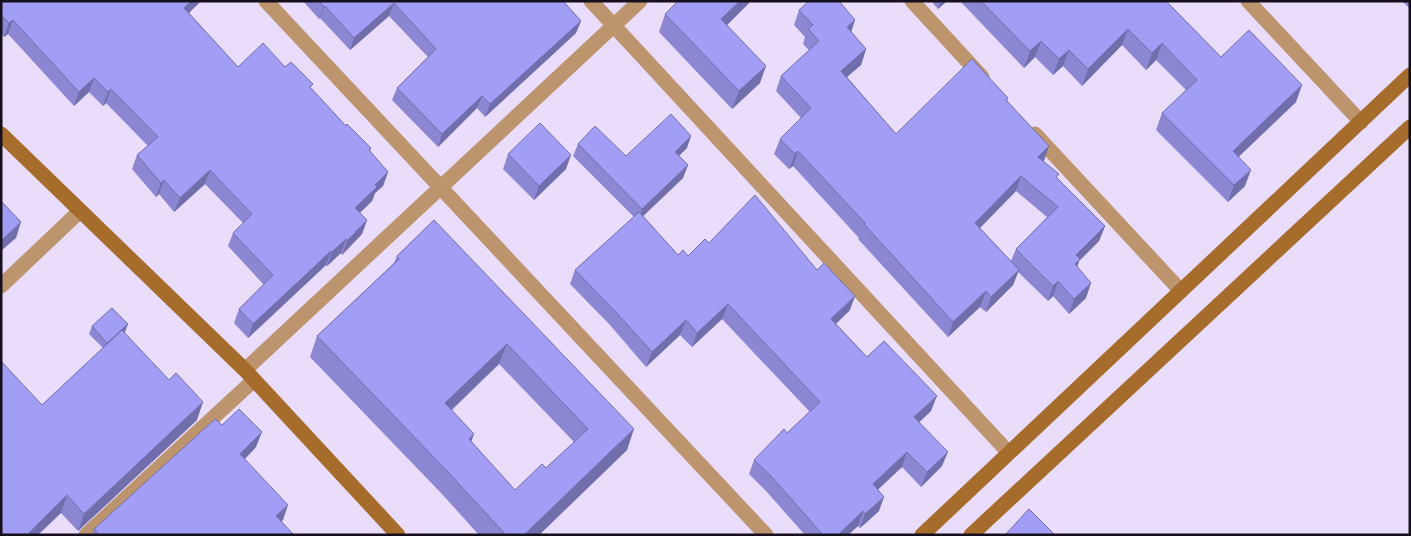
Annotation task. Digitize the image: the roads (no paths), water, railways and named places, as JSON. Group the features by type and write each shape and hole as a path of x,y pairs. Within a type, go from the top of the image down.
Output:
{"main road":[{"path":"922,535 1410,75"},
{"path":"971,535 1410,127"},
{"path":"1,134 249,375 398,535"}],"street":[{"path":"266,1 766,535"},
{"path":"591,1 1008,452"},
{"path":"86,535 441,188 640,1"},
{"path":"912,1 992,88"},
{"path":"1248,1 1361,122"},
{"path":"1026,124 1181,291"},
{"path":"1,286 80,211"}]}
